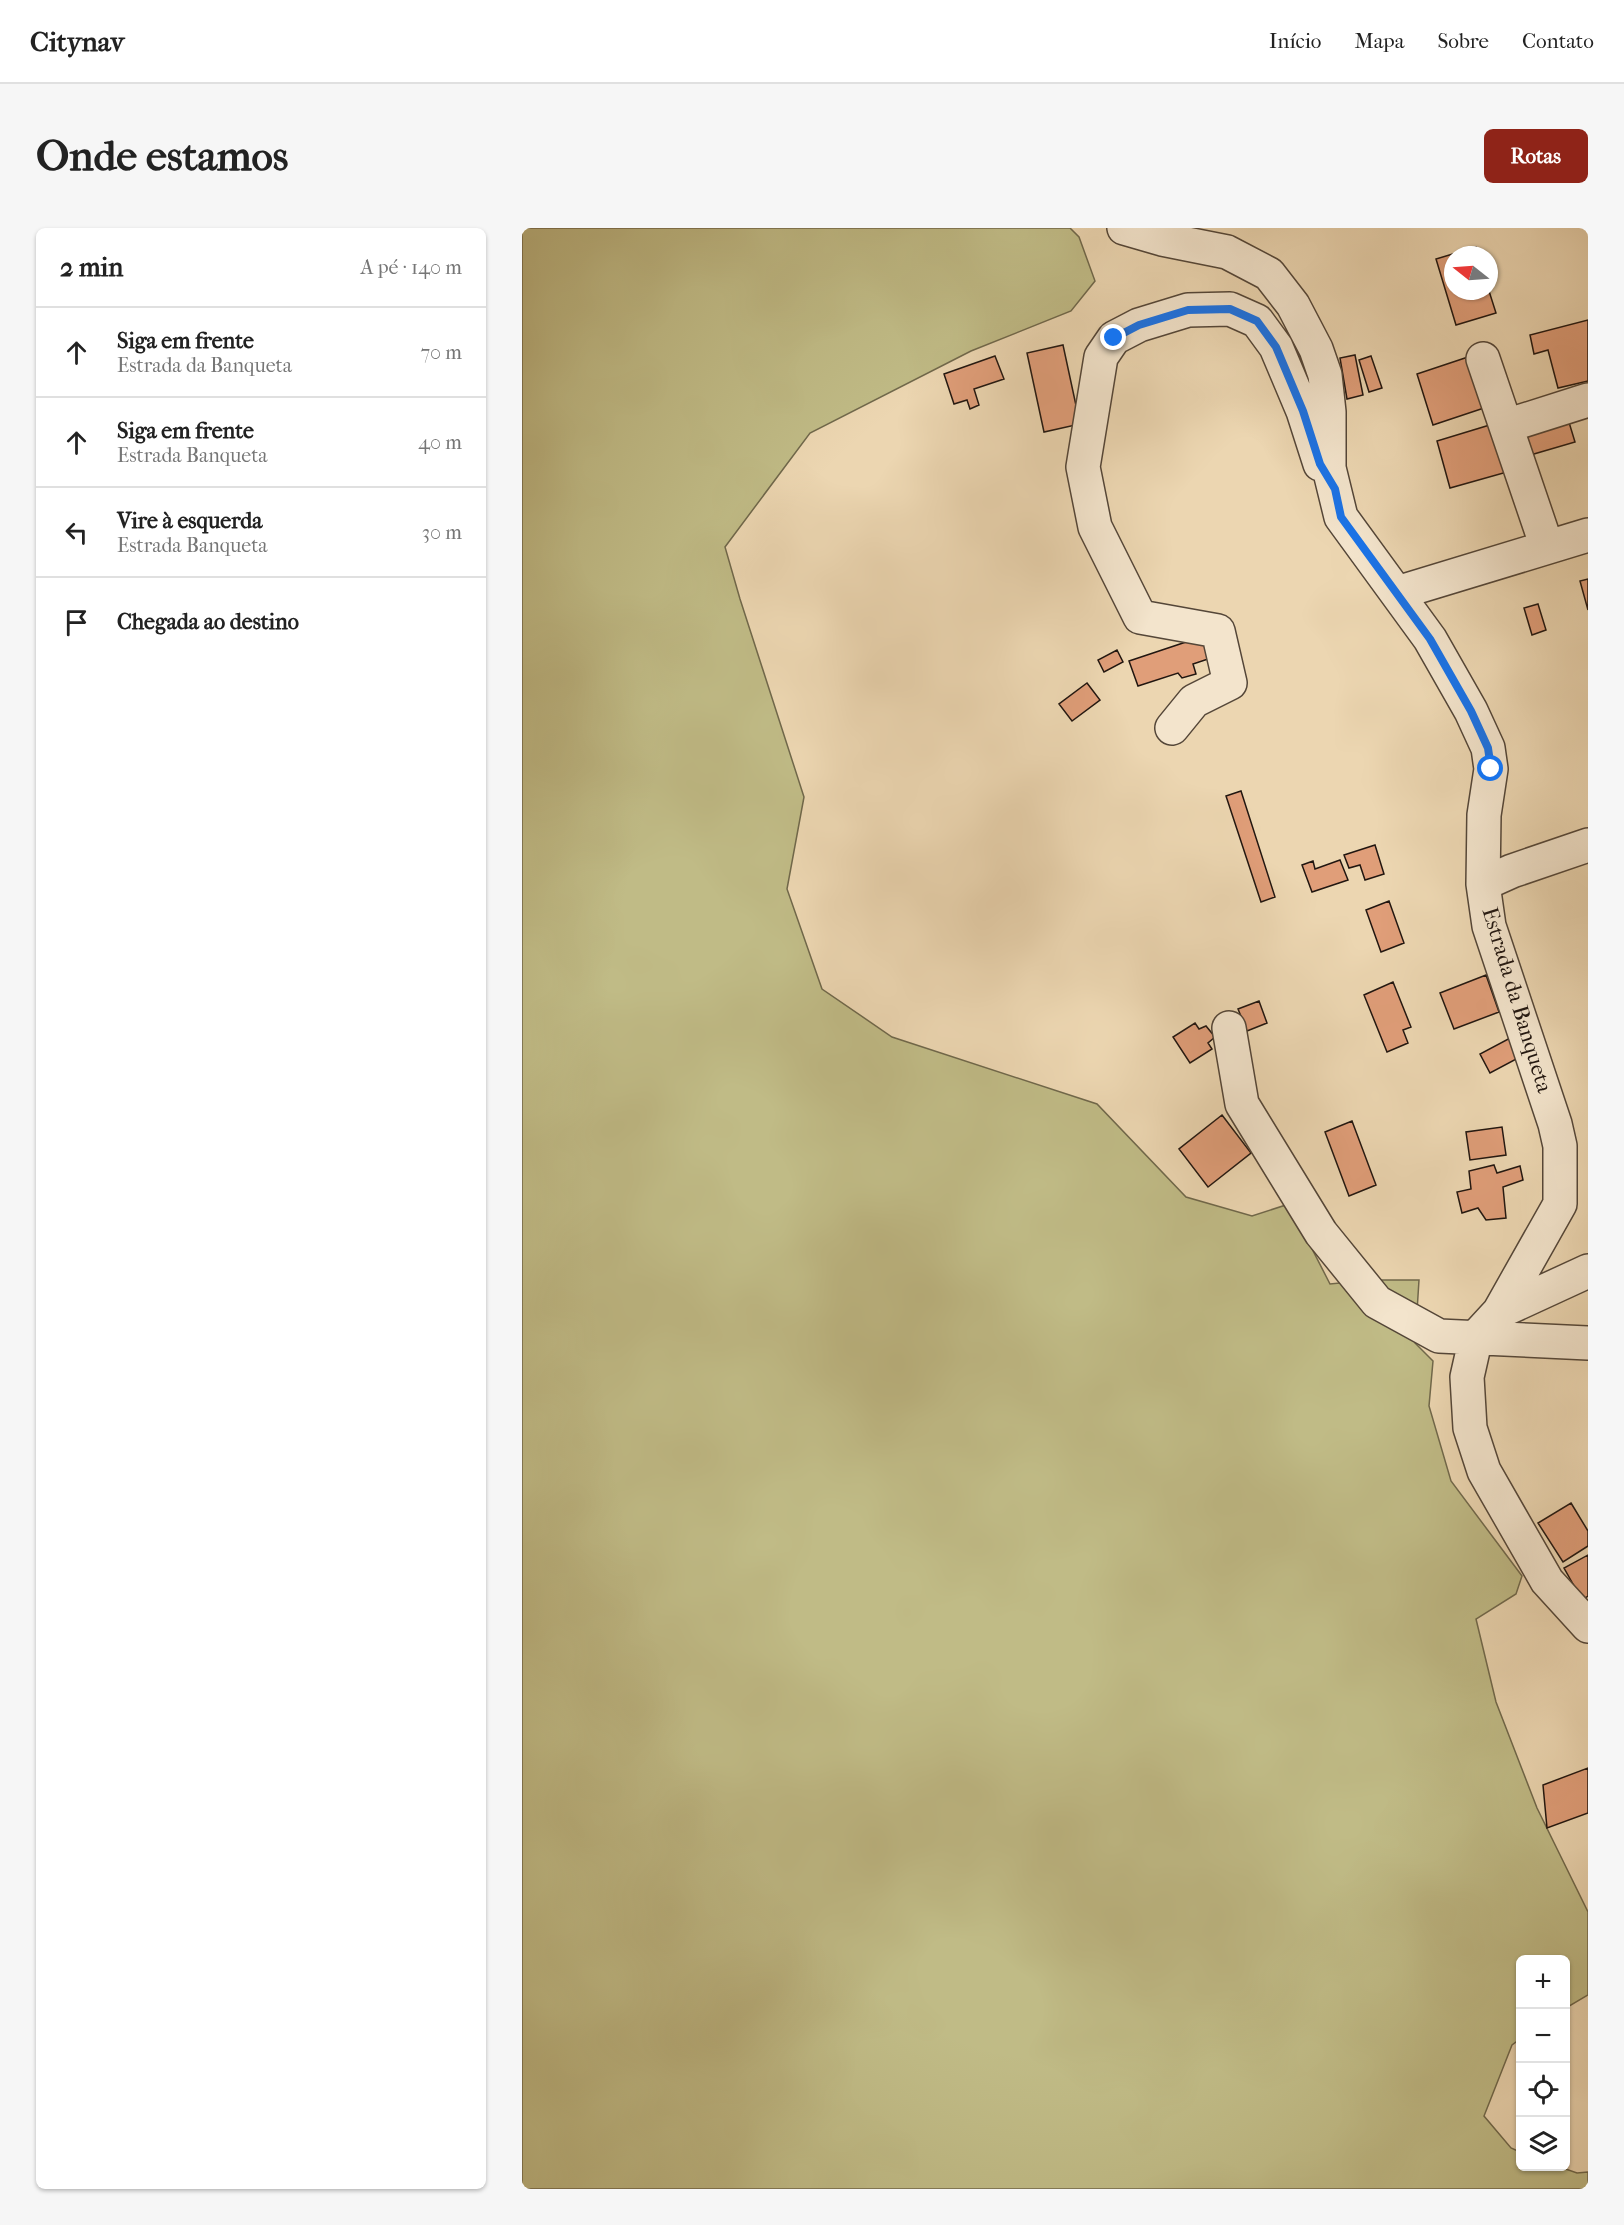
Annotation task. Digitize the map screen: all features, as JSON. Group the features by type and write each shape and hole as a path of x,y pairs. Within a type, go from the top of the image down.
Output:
{"street":[{"name":"Estrada da Banqueta","path":"1124,228 1162,239 1227,252 1269,274 1293,305 1316,350 1325,375 1329,412 1329,468 1341,517 1430,639 1471,711 1488,748 1491,769 1484,814 1484,884 1489,926 1536,1061 1560,1146 1560,1204 1499,1312 1476,1337 1467,1377 1470,1428 1484,1471 1547,1581 1588,1626"},
{"path":"1172,728 1194,701 1230,683 1218,631 1140,617 1095,527 1083,467 1101,357 1114,338 1139,325 1188,310 1230,309 1257,321 1276,347 1303,411 1320,464 1335,489"},
{"path":"1483,358 1547,548"},
{"path":"1506,426 1588,400"},
{"path":"1397,593 1588,535"},
{"path":"1484,884 1512,871 1588,845"},
{"path":"1229,1028 1242,1104 1321,1233 1377,1302 1438,1336 1588,1343"},
{"path":"1499,1312 1588,1271"}],"shaded area":[{"path":"522,228 1070,228 1079,237 1095,281 1071,311 971,351 810,433 725,547 804,797 787,889 822,989 892,1037 1097,1104 1186,1197 1252,1216 1289,1204 1330,1284 1370,1280 1419,1280 1415,1343 1433,1361 1429,1406 1451,1481 1522,1576 1516,1594 1476,1619 1496,1702 1537,1808 1588,1912 1588,1995 1570,2006 1570,1955 1516,1955 1516,2042 1512,2045 1484,2116 1511,2148 1516,2150 1516,2171 1588,2172 1588,2189 522,2189"}],"building":[{"path":"1444,257 1444,285 1436,259"},
{"path":"1448,300 1492,300 1496,313 1456,325"},
{"path":"1588,320 1588,381 1558,388 1548,350 1534,354 1530,335"},
{"path":"1063,345 1080,424 1044,432 1027,353"},
{"path":"1355,355 1363,395 1347,399 1340,358"},
{"path":"995,356 1004,379 974,389 979,405 970,409 967,400 954,404 944,374"},
{"path":"1371,356 1382,388 1369,392 1359,360"},
{"path":"1468,357 1484,408 1433,425 1417,374"},
{"path":"1568,419 1575,442 1527,456 1521,432"},
{"path":"1493,424 1507,472 1450,488 1437,441"},
{"path":"1588,579 1588,610 1580,581"},
{"path":"1538,604 1546,630 1532,635 1524,608"},
{"path":"1204,636 1211,658 1193,664 1196,674 1182,678 1178,673 1138,686 1129,661"},
{"path":"1117,650 1123,662 1104,672 1098,660"},
{"path":"1087,683 1100,700 1072,721 1059,704"},
{"path":"1241,791 1275,897 1261,902 1226,796"},
{"path":"1375,845 1384,874 1365,880 1360,865 1349,868 1344,855"},
{"path":"1340,860 1348,880 1312,892 1302,865 1313,861 1315,869"},
{"path":"1389,901 1404,943 1381,952 1366,910"},
{"path":"1486,975 1499,1012 1454,1029 1440,993"},
{"path":"1393,982 1411,1027 1403,1030 1408,1043 1387,1052 1364,995"},
{"path":"1259,1001 1267,1023 1247,1031 1238,1009"},
{"path":"1195,1023 1199,1029 1206,1026 1215,1037 1208,1043 1212,1049 1190,1063 1173,1037"},
{"path":"1512,1037 1522,1056 1490,1073 1480,1054"},
{"path":"1222,1115 1251,1153 1208,1187 1179,1149"},
{"path":"1352,1121 1376,1185 1349,1196 1325,1132"},
{"path":"1502,1127 1506,1155 1470,1160 1466,1132"},
{"path":"1494,1165 1497,1173 1520,1166 1523,1180 1503,1187 1506,1218 1486,1220 1478,1208 1462,1213 1457,1192 1471,1189 1469,1171"},
{"path":"1571,1503 1588,1531 1588,1546 1563,1562 1538,1523"},
{"path":"1588,1555 1588,1596 1582,1600 1564,1568"},
{"path":"1588,1768 1588,1813 1547,1828 1543,1785"}],"route":[{"path":"1114,338 1139,325 1188,310 1230,309 1257,321 1276,347 1303,411 1320,464 1335,489 1341,517 1430,639 1471,711 1488,748 1491,769"}]}
